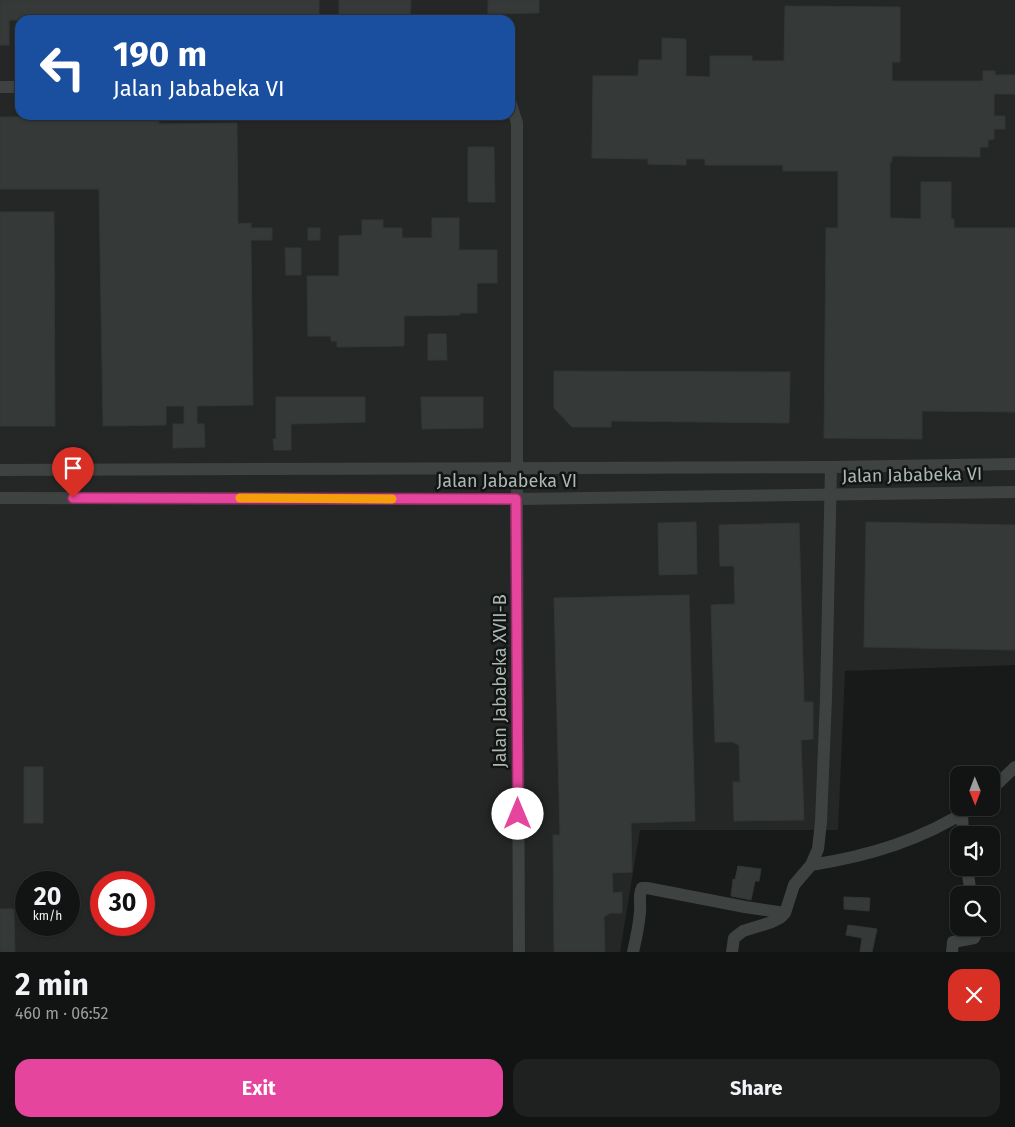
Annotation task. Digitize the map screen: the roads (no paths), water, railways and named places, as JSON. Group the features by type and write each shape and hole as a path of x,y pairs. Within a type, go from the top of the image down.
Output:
{"street":[{"path":"0,87 15,87"},
{"name":"Jalan Jababeka XVII-B","path":"515,117 517,123 516,499 519,952"},
{"name":"Jalan Jababeka VI","path":"0,470 831,467 1015,464"},
{"path":"732,952 734,938 742,931 772,922 785,913 794,885 811,865 818,849 821,822 826,698 831,467"},
{"name":"Jalan Jababeka VI","path":"0,498 516,499 830,493 1015,492"},
{"path":"1000,781 1015,767"},
{"path":"811,865 850,859 884,850 947,823 958,816"},
{"path":"633,952 638,929 640,892 642,888 745,908 785,913"},
{"path":"952,952 953,942 974,938 975,936"}]}
